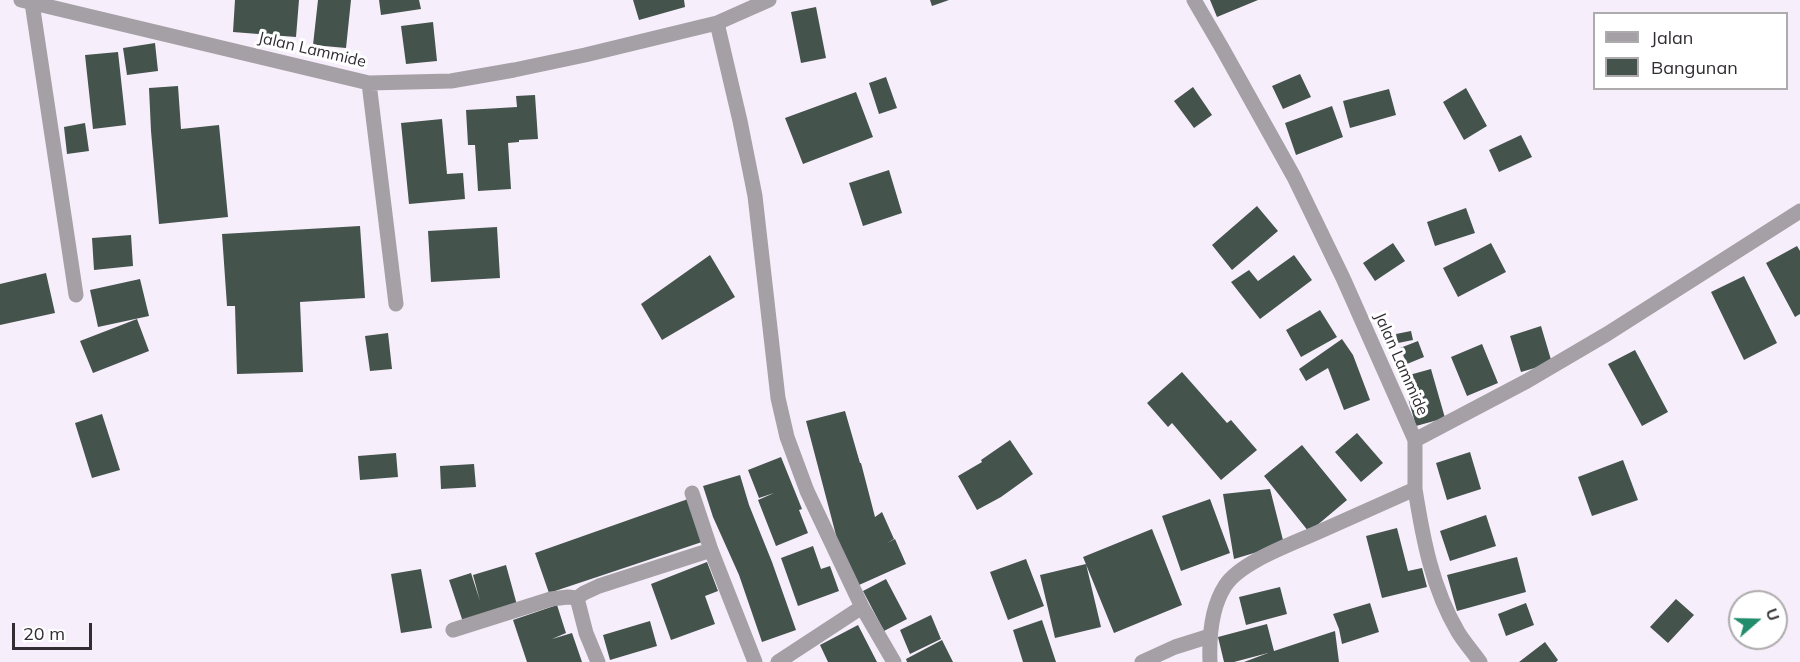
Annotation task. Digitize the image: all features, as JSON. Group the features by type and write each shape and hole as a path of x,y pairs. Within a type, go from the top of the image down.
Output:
{"street":[{"name":"Jalan Lammide","path":"27,1 369,83 451,81 480,77 585,55 717,23 769,0"},
{"name":"Jalan Lammide","path":"1194,0 1294,177 1343,278 1415,440 1415,489 1424,543 1436,586 1458,632 1480,662"},
{"path":"27,1 76,295"},
{"path":"717,23 755,196 778,398 787,437 807,491 862,607 894,662"},
{"path":"369,83 396,304"},
{"path":"1415,440 1527,381 1607,334 1800,211"},
{"path":"1210,662 1210,636 1218,599 1234,576 1262,557 1415,489"},
{"path":"692,493 711,550 755,662"},
{"path":"453,630 551,599 577,598 599,586 711,550"},
{"path":"577,598 586,633 598,662"},
{"path":"778,662 862,607"},
{"path":"1142,662 1175,647 1210,636"}],"building":[{"path":"235,0 299,0 296,37 233,32"},
{"path":"318,0 351,0 346,48 313,45"},
{"path":"379,0 419,0 421,9 381,15"},
{"path":"633,0 684,0 685,7 639,20"},
{"path":"930,0 949,0 932,6"},
{"path":"1210,0 1258,0 1217,17"},
{"path":"816,7 826,58 801,63 791,12"},
{"path":"433,22 437,61 406,64 401,26"},
{"path":"155,43 158,71 127,75 123,48"},
{"path":"118,52 126,125 93,129 85,55"},
{"path":"1300,74 1311,97 1283,109 1272,86"},
{"path":"886,77 897,108 879,114 869,83"},
{"path":"178,86 181,129 219,125 228,217 159,224 149,88"},
{"path":"1193,87 1212,115 1194,128 1174,101"},
{"path":"1466,88 1487,126 1464,140 1443,102"},
{"path":"1389,89 1396,115 1350,128 1343,101"},
{"path":"856,92 873,137 803,164 785,118"},
{"path":"535,95 538,139 508,143 511,189 478,191 475,145 468,145 466,110 517,107 516,96"},
{"path":"1332,106 1343,137 1296,155 1285,123"},
{"path":"442,119 447,174 463,173 465,199 409,204 401,123"},
{"path":"85,123 89,151 67,154 64,127"},
{"path":"1521,135 1532,157 1499,172 1489,150"},
{"path":"889,170 902,213 863,226 849,183"},
{"path":"1257,206 1278,231 1232,270 1212,245"},
{"path":"1466,208 1475,233 1435,246 1427,222"},
{"path":"360,226 365,298 300,302 303,372 237,374 235,306 227,306 222,234"},
{"path":"497,227 500,278 431,282 428,231"},
{"path":"131,235 133,266 94,270 92,238"},
{"path":"1393,243 1405,261 1375,281 1363,263"},
{"path":"1491,243 1506,272 1458,297 1443,268"},
{"path":"1797,246 1800,251 1800,314 1795,317 1766,263"},
{"path":"710,255 735,297 662,340 641,304"},
{"path":"1294,255 1312,280 1260,319 1231,282 1249,270 1258,281"},
{"path":"46,273 55,313 0,325 0,284"},
{"path":"1744,276 1777,343 1744,360 1711,292"},
{"path":"140,279 149,316 98,327 90,290"},
{"path":"1320,310 1337,337 1301,357 1286,330"},
{"path":"137,319 149,351 93,373 80,341"},
{"path":"1541,326 1552,363 1521,372 1510,336"},
{"path":"1411,331 1413,340 1398,343 1396,334"},
{"path":"388,333 392,369 370,371 365,336"},
{"path":"1342,339 1353,355 1370,400 1344,410 1328,368 1306,381 1299,369"},
{"path":"1418,341 1424,357 1407,364 1400,348"},
{"path":"1482,344 1498,383 1467,396 1451,357"},
{"path":"1635,350 1668,412 1642,426 1608,364"},
{"path":"1431,369 1445,418 1416,426 1402,377"},
{"path":"1182,372 1227,423 1231,420 1257,450 1221,480 1172,423 1168,427 1147,403"},
{"path":"845,411 875,517 882,512 894,539 887,543 895,539 906,564 859,585 837,539 806,421"},
{"path":"102,414 120,470 92,478 75,423"},
{"path":"1357,433 1383,463 1361,482 1335,452"},
{"path":"1010,440 1033,474 1001,497 977,510 958,476 982,462 981,460"},
{"path":"1302,445 1347,500 1309,532 1264,476"},
{"path":"1470,452 1481,489 1447,500 1436,463"},
{"path":"396,453 398,477 360,480 358,456"},
{"path":"781,457 802,509 799,510 808,533 776,546 758,500 774,493 759,498 748,470"},
{"path":"1623,460 1638,500 1592,516 1578,477"},
{"path":"474,464 476,487 441,489 440,466"},
{"path":"740,475 796,630 762,642 739,575 713,517 703,486"},
{"path":"1270,489 1284,544 1234,559 1223,494"},
{"path":"688,499 702,542 549,593 535,553"},
{"path":"1210,499 1230,553 1181,571 1162,516"},
{"path":"1486,515 1496,546 1450,561 1440,531"},
{"path":"1397,528 1408,571 1422,568 1427,587 1382,598 1366,536"},
{"path":"1152,529 1182,605 1114,633 1083,557"},
{"path":"813,546 821,569 830,566 839,591 798,606 781,558"},
{"path":"1517,557 1526,592 1457,611 1447,575"},
{"path":"1026,559 1044,606 1008,620 990,572"},
{"path":"707,562 718,591 705,596 715,624 671,640 651,584"},
{"path":"1086,564 1101,627 1055,638 1040,575"},
{"path":"506,565 517,605 463,622 449,580 471,573 480,601 473,575"},
{"path":"421,569 432,628 401,633 391,574"},
{"path":"886,579 907,619 884,631 863,591"},
{"path":"1280,587 1287,614 1246,625 1239,597"},
{"path":"1676,599 1694,615 1668,643 1650,627"},
{"path":"1370,603 1379,632 1342,644 1333,614"},
{"path":"1526,603 1534,625 1506,636 1498,614"},
{"path":"557,605 566,633 552,639 572,633 582,662 527,662 513,620"},
{"path":"931,615 941,639 910,654 900,630"},
{"path":"1042,620 1056,662 1023,662 1013,630"},
{"path":"650,621 657,646 610,660 603,635"},
{"path":"1267,624 1274,651 1335,631 1339,662 1244,662 1268,653 1234,662 1224,662 1218,637"},
{"path":"858,625 877,662 828,662 820,645"},
{"path":"942,640 953,662 907,662 906,659"},
{"path":"1545,642 1558,660 1556,662 1519,662"}]}
